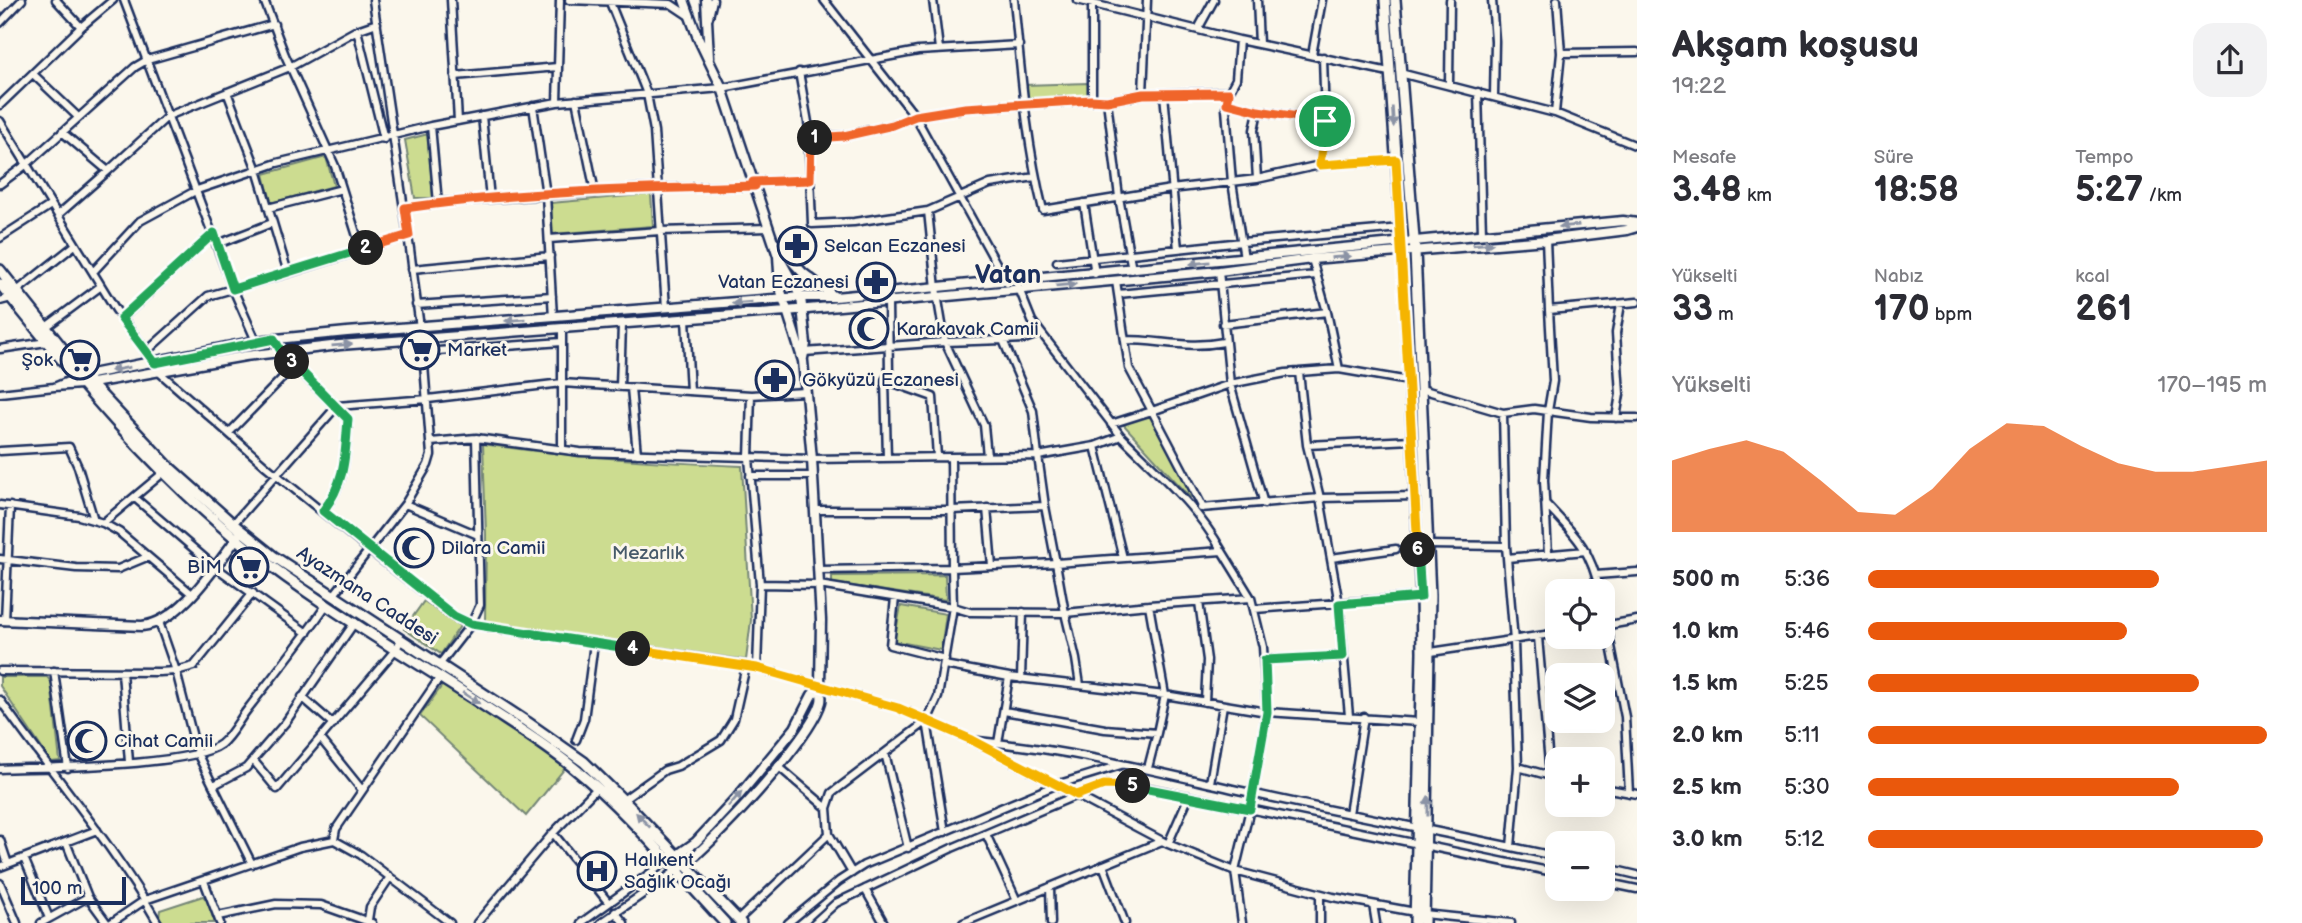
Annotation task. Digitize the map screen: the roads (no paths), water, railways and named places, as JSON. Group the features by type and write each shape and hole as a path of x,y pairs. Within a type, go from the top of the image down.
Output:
{"main road":[{"path":"1385,0 1403,254 1415,496 1431,652 1422,828 1416,844 1420,918"},
{"path":"1395,0 1415,251 1428,545 1419,722 1422,828 1426,846 1420,918"},
{"path":"1389,72 1400,73"},
{"name":"Ayazmana Caddesi","path":"0,270 47,342 163,473 239,535 399,645 440,677 454,680 564,747 596,772 740,922"},
{"name":"Ayazmana Caddesi","path":"0,284 14,294 46,327 83,381 230,527"},
{"name":"Ayazmana Caddesi","path":"330,600 355,622 439,665 454,680 559,756 597,788 725,923"}],"street":[{"path":"0,23 22,0"},
{"path":"56,0 81,27"},
{"path":"0,105 113,0"},
{"path":"124,0 233,289 256,341"},
{"path":"264,0 328,152 361,249"},
{"path":"0,769 68,768 129,762 197,753 220,744 405,503 428,465 431,442 423,352 409,235 373,0"},
{"path":"451,0 458,121"},
{"path":"557,102 560,0"},
{"path":"569,0 671,4 690,16"},
{"path":"601,923 685,865 705,847 778,766 805,732 821,701 819,585 801,298 778,256 722,88 684,0"},
{"path":"706,0 709,61"},
{"path":"706,26 713,0"},
{"path":"824,0 915,116 1032,321 1121,436 1192,508 1212,533 1251,598 1265,660 1267,712 1250,809 1235,871 1242,923"},
{"path":"933,0 939,49"},
{"path":"1014,0 1024,104 1043,210 1171,189 1257,179 1320,165 1396,160"},
{"path":"1077,0 1239,40 1389,72"},
{"path":"1143,94 1147,0"},
{"path":"1198,29 1214,0"},
{"path":"1257,0 1259,44"},
{"path":"1312,55 1322,0"},
{"path":"1449,85 1450,0"},
{"path":"1492,0 1496,41 1494,96"},
{"path":"1555,113 1561,52 1557,0"},
{"path":"610,1 647,94 654,131 666,309"},
{"path":"1091,100 1092,4"},
{"path":"58,215 168,116 290,67 357,30 377,23"},
{"path":"0,184 27,164 135,67 147,60 274,24"},
{"path":"357,30 384,139"},
{"path":"1239,40 1236,79 1227,103 1232,182 1244,258"},
{"path":"93,272 140,221 197,190 257,170 431,126 557,102 722,88 918,51 1019,45"},
{"path":"1561,52 1637,52"},
{"path":"1320,165 1325,121 1323,58"},
{"path":"456,76 558,67"},
{"path":"799,72 811,139 812,224 854,222 928,211 990,184 1035,177"},
{"path":"1400,73 1555,113 1637,146"},
{"path":"34,75 78,117"},
{"path":"227,92 257,170 288,273"},
{"path":"1478,92 1482,234"},
{"path":"811,139 818,136 844,136 893,125 915,116 965,108 1107,101 1143,94 1229,93"},
{"path":"1164,94 1178,249"},
{"path":"576,100 595,192"},
{"path":"1107,101 1118,197 1132,270"},
{"path":"1227,103 1258,111 1325,121"},
{"path":"533,106 546,195 553,317"},
{"path":"1257,179 1254,130 1258,111"},
{"path":"482,116 490,199"},
{"path":"0,121 121,318 155,363"},
{"path":"431,126 438,203"},
{"path":"62,132 108,171"},
{"path":"405,208 546,195 810,180"},
{"path":"268,208 342,189"},
{"path":"1084,203 1095,278"},
{"path":"0,239 51,205"},
{"path":"928,211 945,342 984,425 987,456"},
{"path":"0,393 54,387 274,339 801,298 937,293 1095,278 1132,270 1311,250 1623,221 1637,225"},
{"path":"218,244 272,223"},
{"path":"1095,278 1115,281 1312,259 1403,254 1452,246 1546,240 1627,230 1637,225"},
{"path":"549,239 660,231 769,228"},
{"path":"1057,262 1401,228"},
{"path":"1544,228 1553,381 1545,448 1548,554"},
{"path":"121,318 214,233"},
{"path":"146,352 208,296 409,235"},
{"path":"773,240 803,273 835,297"},
{"path":"0,301 14,294 75,245"},
{"path":"412,269 550,256"},
{"path":"778,256 782,300 804,357"},
{"path":"1312,259 1339,369"},
{"path":"1219,271 1230,384 1264,504"},
{"path":"1118,294 1316,275"},
{"path":"1115,281 1129,368 1203,508"},
{"path":"46,327 101,286"},
{"path":"83,381 159,372 281,351 888,302 937,293"},
{"path":"416,305 552,296"},
{"path":"887,458 885,380 889,374 888,302"},
{"path":"1549,310 1637,302"},
{"path":"1616,418 1620,394 1616,333 1621,304"},
{"path":"1223,324 1327,312"},
{"path":"686,319 690,391"},
{"path":"620,387 622,324"},
{"path":"562,329 562,449"},
{"path":"804,357 945,342 1024,339 1041,333"},
{"path":"274,339 281,351 348,419 341,481 323,511"},
{"path":"1003,340 1033,411 1045,506 1080,685"},
{"path":"1125,340 1152,340 1182,346 1224,342"},
{"path":"0,349 47,342"},
{"path":"423,352 562,342"},
{"path":"229,433 295,365"},
{"path":"1111,424 1230,384 1299,372 1339,369 1409,381"},
{"path":"159,372 275,473 368,549 454,616 471,624 757,668 898,708 972,740 1165,843 1235,871 1420,918 1511,923"},
{"path":"1299,372 1307,445 1320,498 1339,604 1349,716"},
{"path":"885,380 933,397 937,457"},
{"path":"230,527 337,406 428,399 562,383 751,395 806,392"},
{"path":"631,388 637,454"},
{"path":"1421,389 1503,412 1534,409 1574,416 1637,418"},
{"path":"751,395 749,458 760,584 757,668"},
{"path":"1503,412 1506,546 1514,641 1518,767 1511,847"},
{"path":"431,442 477,438 562,449 637,454 812,460 1038,456 1095,446 1121,436"},
{"path":"439,665 471,624 480,605 477,438"},
{"path":"1307,445 1412,440"},
{"path":"1095,446 1122,558"},
{"path":"0,450 69,447 94,520"},
{"path":"852,873 829,834 827,808 832,793 928,721 939,697 953,607 951,457"},
{"path":"103,523 163,473"},
{"path":"750,476 813,476"},
{"path":"1192,508 1320,498 1415,496"},
{"path":"135,498 214,566 307,633"},
{"path":"405,503 478,535"},
{"path":"1545,503 1586,551 1597,579"},
{"path":"0,505 79,516 103,523 119,532 192,594"},
{"path":"10,506 4,559 2,620 142,626 159,622 173,613 192,594 239,535"},
{"path":"815,509 952,510 1045,506"},
{"path":"987,508 992,566"},
{"path":"1428,545 1506,546"},
{"path":"1331,558 1396,549"},
{"path":"818,570 952,568 1222,551"},
{"path":"1507,558 1586,551"},
{"path":"4,559 76,568 118,569 147,557"},
{"path":"1596,575 1637,572"},
{"path":"760,584 819,585 970,612 1065,613 1251,598"},
{"path":"0,671 176,671 194,666 253,593"},
{"path":"1254,608 1426,596"},
{"path":"895,598 890,645 944,662 1021,679 1165,695 1267,712 1419,722"},
{"path":"1199,602 1207,660 1205,702"},
{"path":"1148,768 1165,695 1149,605"},
{"path":"1021,679 1023,612"},
{"path":"1615,623 1637,620"},
{"path":"159,622 176,671 197,753 252,864"},
{"path":"214,785 246,768 253,761 285,723 355,622"},
{"path":"1431,652 1545,636"},
{"path":"1538,637 1548,747"},
{"path":"576,740 584,719 594,643"},
{"path":"253,761 277,789 399,645"},
{"path":"1610,649 1625,717 1633,793 1615,790"},
{"path":"1265,660 1343,656"},
{"path":"623,800 665,771 721,740 734,719 746,666"},
{"path":"54,671 68,768"},
{"path":"121,672 129,762"},
{"path":"334,840 336,829 440,677"},
{"path":"998,743 1009,677"},
{"path":"581,923 700,837 736,799 795,728 812,695 820,686"},
{"path":"302,697 333,724"},
{"path":"0,700 48,769 97,830 158,923"},
{"path":"1210,783 1223,705"},
{"path":"1004,711 1105,729 1157,733"},
{"path":"0,713 9,713"},
{"path":"1349,814 1364,717"},
{"path":"928,721 945,832"},
{"path":"321,739 362,790"},
{"path":"972,740 1024,745 1148,768 1252,793 1545,854"},
{"path":"885,753 908,848"},
{"path":"788,923 864,864 1056,785 1124,764"},
{"path":"778,766 827,808"},
{"path":"1518,767 1545,774"},
{"path":"814,923 836,903 865,889 986,834 1104,785 1143,786 1545,870"},
{"path":"477,923 552,833 597,788"},
{"path":"964,923 1103,865 1165,843 1189,796"},
{"path":"0,867 97,830"},
{"path":"552,833 608,902"},
{"path":"740,922 829,834"},
{"path":"986,834 1017,901"},
{"path":"0,840 8,864"},
{"path":"66,842 88,897 112,922 145,900 300,847 334,840 360,855 450,923"},
{"path":"24,858 49,918"},
{"path":"1103,865 1125,923"},
{"path":"1615,870 1637,875"},
{"path":"204,881 219,920 276,904 321,905 370,921 370,907 390,877"},
{"path":"0,883 17,923"},
{"path":"1615,884 1637,889"},
{"path":"1050,887 1051,923"},
{"path":"865,889 884,923"},
{"path":"1320,894 1320,923"},
{"path":"41,923 88,897"},
{"path":"1373,905 1376,923"},
{"path":"615,912 624,923"}],"place":[{"name":"Selcan Eczanesi","path":"797,246"},
{"name":"Vatan Eczanesi","path":"876,282"},
{"name":"Karakavak Camii","path":"869,329"},
{"name":"Market","path":"420,350"},
{"name":"Şok","path":"80,360"},
{"name":"Gökyüzü Eczanesi","path":"775,380"},
{"name":"Dilara Camii","path":"414,548"},
{"name":"BİM","path":"249,567"},
{"name":"Cihat Camii","path":"87,741"},
{"name":"Halıkent Sağlık Ocağı","path":"597,871"}],"district":[{"name":"Vatan","path":"1008,275"}],"park label":[{"name":"Mezarlık","path":"648,553"}]}
